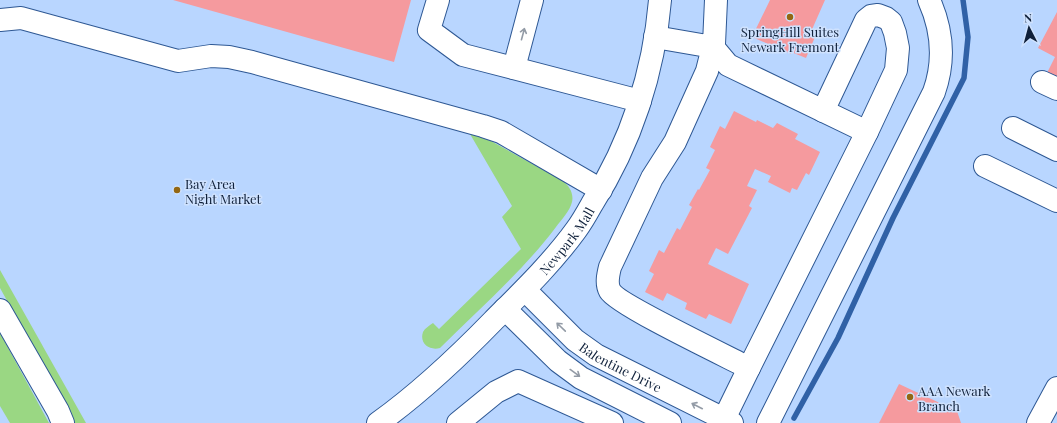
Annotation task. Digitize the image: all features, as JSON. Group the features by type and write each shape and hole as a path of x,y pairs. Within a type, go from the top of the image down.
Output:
{"street":[{"path":"438,0 429,30 463,55 640,101"},
{"path":"514,68 532,0"},
{"name":"Newpark Mall","path":"378,423 400,407 434,378 525,290 577,229 616,163 640,101 651,65 660,0"},
{"path":"716,0 713,47 707,71 674,142 652,178 610,267 608,284 610,292 617,298 749,368"},
{"path":"768,423 934,92 939,72 940,45 939,28 929,0"},
{"path":"728,421 749,368 867,132 896,70 898,48 891,22 886,18 878,15 872,16 866,20 823,111"},
{"path":"0,20 21,18 178,61 211,56 229,57 278,69 483,126 501,132 601,190"},
{"path":"655,37 713,47 728,65 867,132"},
{"path":"1013,128 1057,150"},
{"path":"985,166 1057,201"},
{"name":"Balentine Drive","path":"525,290 575,340 596,355 728,421"},
{"path":"505,309 558,361 581,378 670,423"},
{"path":"0,310 58,411 63,423"},
{"path":"458,423 496,392 518,381 612,423"},
{"path":"1046,420 1057,388"}],"green space":[{"path":"470,134 491,141 563,181 570,190 572,202 567,212 543,244 515,275 440,348 436,349 426,346 424,343 422,336 425,329 433,323 439,329 521,249 502,217 512,206"},
{"path":"0,270 86,423 75,423 0,288"},
{"path":"0,333 49,423 10,423 0,406"}],"building":[{"path":"173,0 411,0 394,62"},
{"name":"SpringHill Suites Newark Fremont","path":"770,0 825,0 810,34 815,37 806,58 791,52 791,54 752,37"},
{"path":"1057,12 1057,88 1043,81 1055,57 1038,48"},
{"path":"734,111 756,122 757,120 773,128 777,123 798,134 795,139 820,152 809,175 806,173 797,190 792,188 790,193 768,182 771,176 755,169 747,186 757,190 749,206 752,208 728,254 716,248 708,264 749,284 731,324 709,314 706,319 685,309 687,303 667,293 663,301 645,292 654,274 649,271 659,250 664,253 677,228 680,230 692,207 689,205 710,170 706,168 715,150 710,147 720,126 725,129"},
{"name":"AAA Newark Branch","path":"899,384 957,411 961,423 879,423"}],"waterway":[{"path":"794,418 838,338 893,218 964,78 968,37 963,0"}],"place":[{"name":"SpringHill Suites Newark Fremont","path":"790,17"},
{"name":"Bay Area Night Market","path":"177,190"},
{"name":"AAA Newark Branch","path":"910,397"}]}
